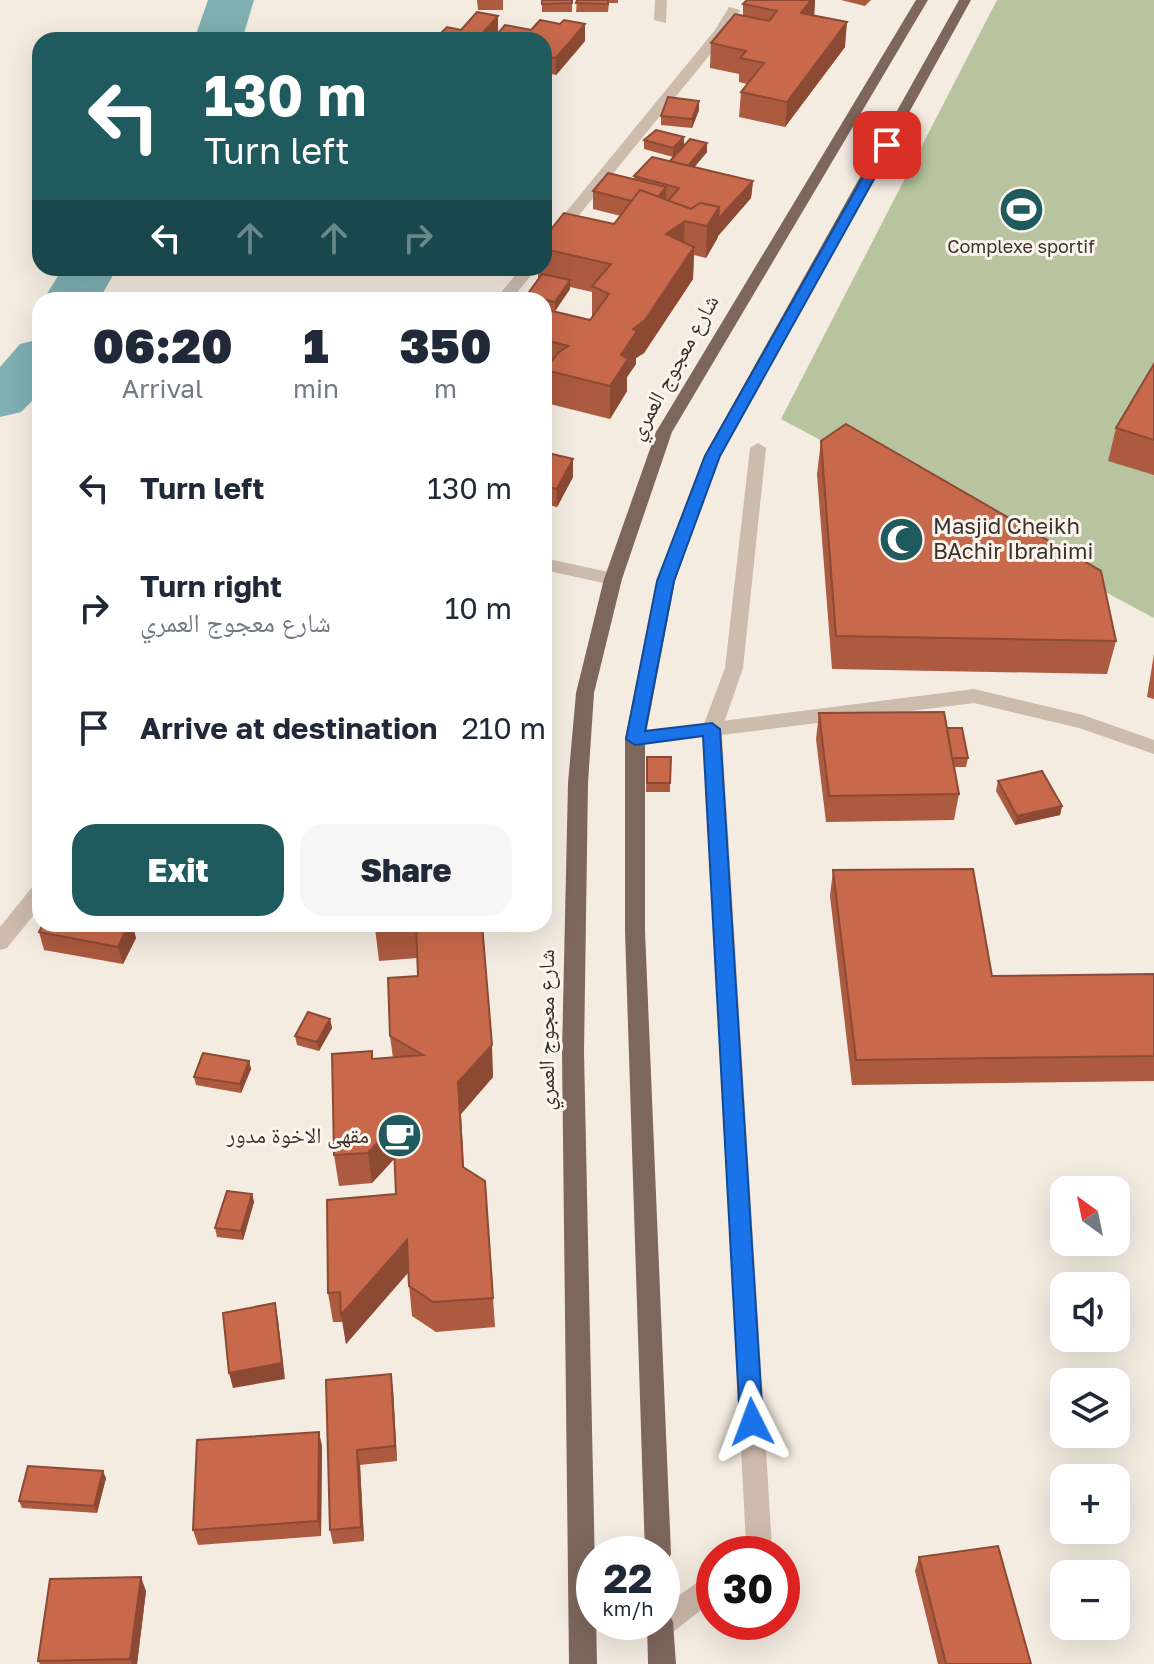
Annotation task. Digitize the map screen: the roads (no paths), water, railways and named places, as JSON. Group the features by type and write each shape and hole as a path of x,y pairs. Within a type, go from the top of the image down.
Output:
{"main road":[{"name":"شارع معجوج العمري","path":"583,1664 573,1052 578,783 585,693 613,579 664,432 922,0"},
{"path":"657,1536 635,931 635,739 666,581 712,456 965,0"},
{"path":"661,1640 662,1664"}],"street":[{"path":"661,0 661,20"},
{"path":"552,239 721,32 734,10"},
{"path":"510,292 522,276"},
{"path":"758,448 734,668 712,729 758,1536"},
{"path":"552,566 613,579"},
{"path":"635,739 974,696 1083,722 1154,747"},
{"path":"0,942 32,902"},
{"path":"680,1609 696,1597"}],"waterway":[{"path":"221,32 231,0"},
{"path":"76,292 85,276"},
{"path":"0,399 32,369"}],"place":[{"name":"Complexe sportif","path":"1021,209"},
{"name":"Masjid Cheikh BAchir Ibrahimi","path":"902,539"},
{"name":"مقهى الاخوة مدور","path":"400,1135"}]}
